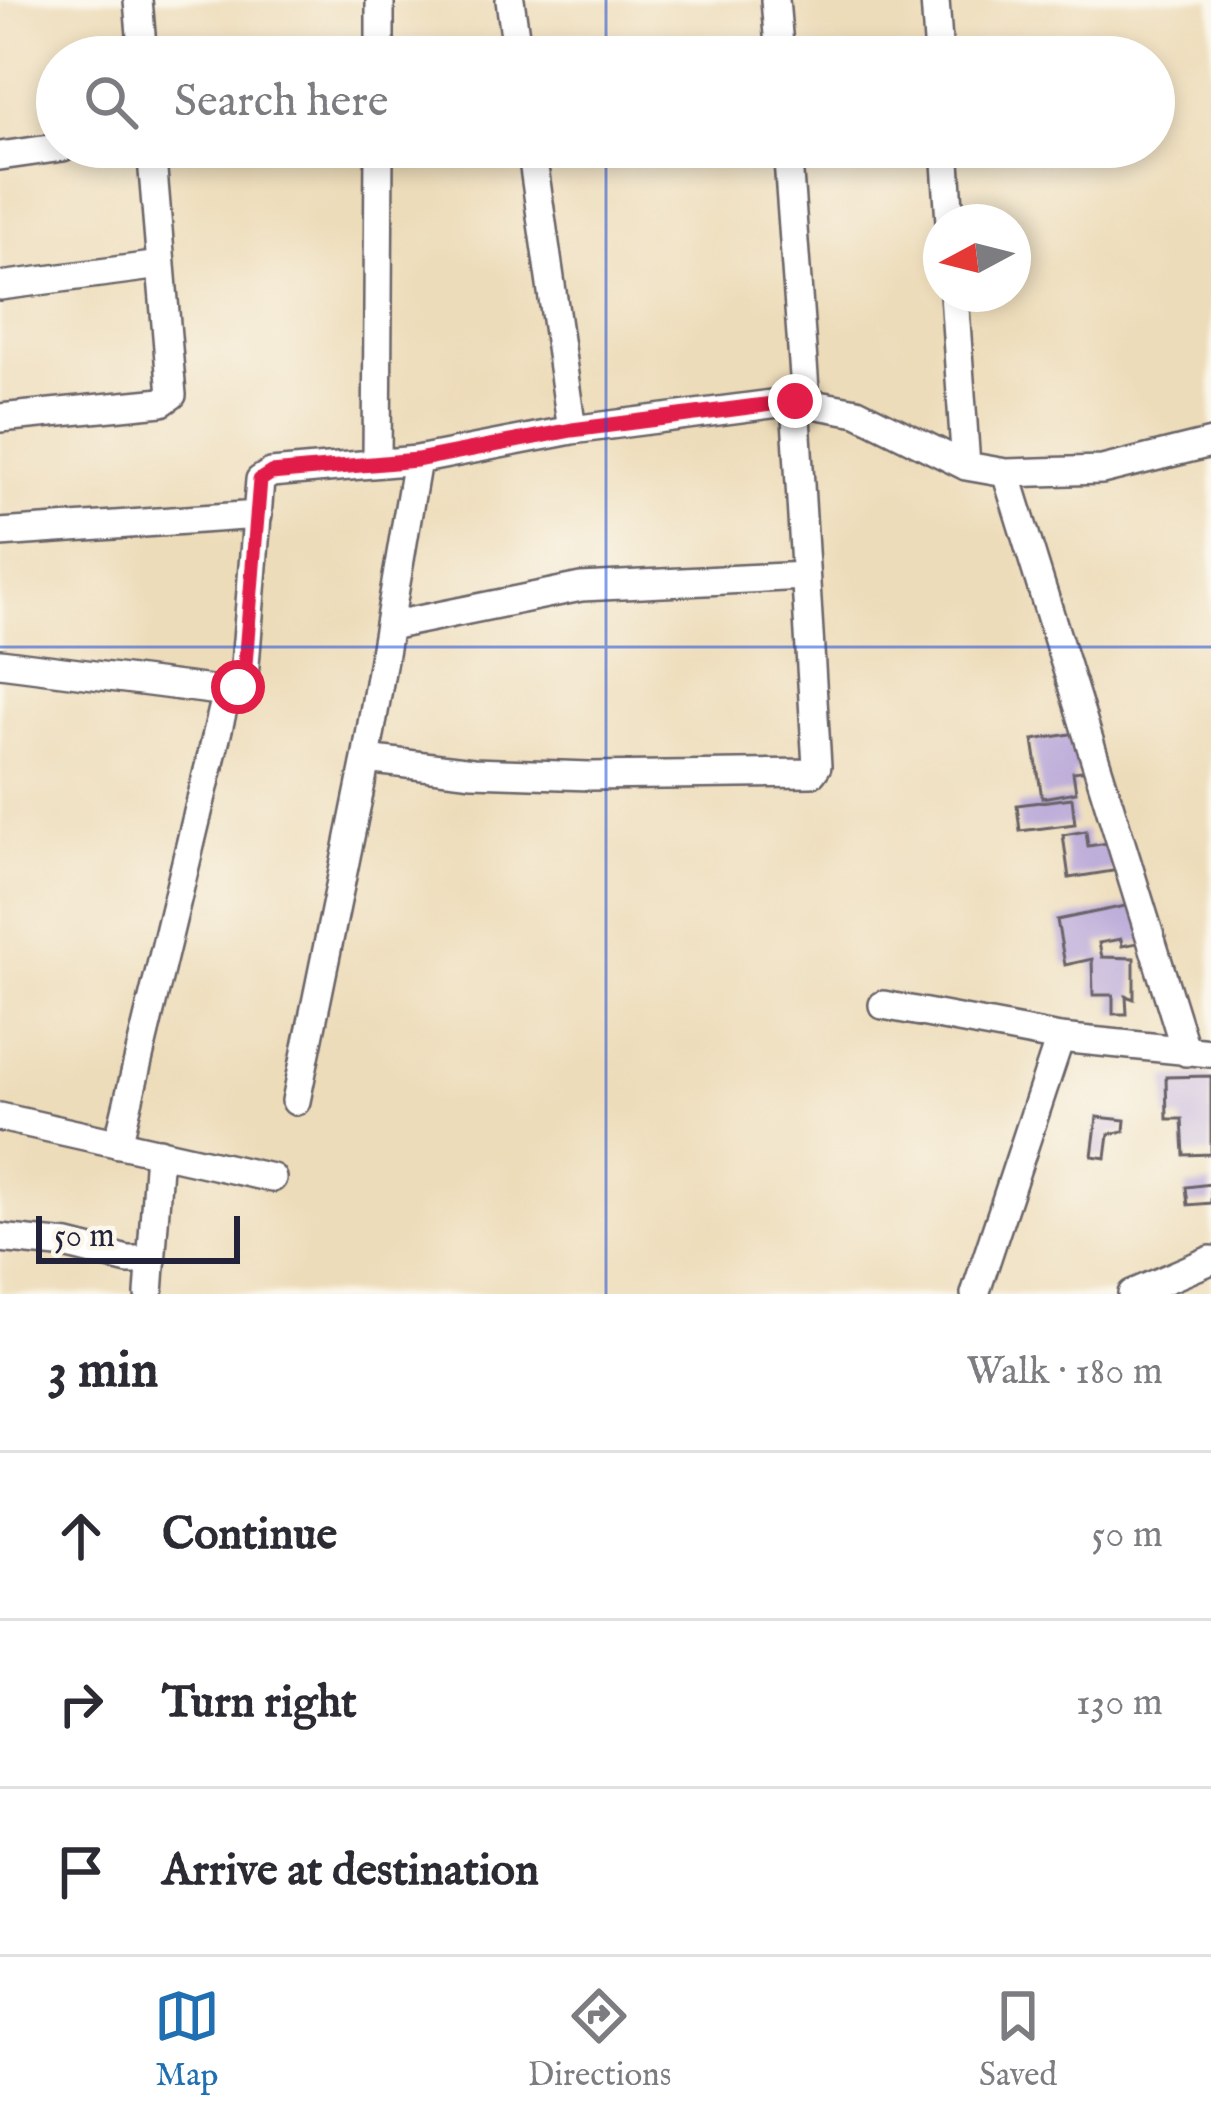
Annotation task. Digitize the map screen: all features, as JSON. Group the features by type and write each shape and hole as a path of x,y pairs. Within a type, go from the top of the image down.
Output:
{"street":[{"path":"138,0 141,36"},
{"path":"380,0 380,36"},
{"path":"509,0 515,36"},
{"path":"775,0 778,36"},
{"path":"935,0 938,36"},
{"path":"0,156 36,151"},
{"path":"0,418 168,400 172,395 153,168"},
{"path":"377,463 379,168"},
{"path":"534,168 572,430"},
{"path":"366,759 473,772 590,776 812,773 817,766 788,168"},
{"path":"946,168 949,204"},
{"path":"0,286 161,265"},
{"path":"955,312 966,466"},
{"path":"0,663 227,692 238,687 244,677 260,480 271,473 417,460 572,430 801,402 857,412 966,466 1006,473 1102,470 1211,443"},
{"path":"296,1101 366,759 417,460"},
{"path":"883,1005 1060,1037 1198,1052 1006,473"},
{"path":"0,533 258,514"},
{"path":"389,626 581,587 806,576"},
{"path":"118,1144 227,692"},
{"path":"975,1294 1060,1037"},
{"path":"0,1117 272,1178"},
{"path":"149,1294 159,1152"},
{"path":"0,1238 152,1260"},
{"path":"1132,1294 1211,1260"}],"building":[{"path":"1083,732 1089,770 1073,772 1076,792 1042,798 1033,740"},
{"path":"1072,798 1075,824 1020,831 1017,805"},
{"path":"1086,831 1088,846 1115,842 1119,870 1069,878 1063,835"},
{"path":"1140,903 1147,941 1122,946 1121,939 1099,943 1102,957 1134,958 1134,999 1126,996 1127,1014 1113,1014 1113,995 1093,995 1092,959 1065,965 1057,920"},
{"path":"1211,1076 1211,1154 1184,1155 1182,1119 1167,1119 1166,1077"},
{"path":"1097,1117 1125,1120 1124,1131 1109,1134 1106,1158 1092,1156"},
{"path":"1211,1184 1211,1203 1188,1205 1186,1187"}],"route":[{"path":"238,687 244,677 260,480 271,473 417,460 572,430 795,401"}]}
